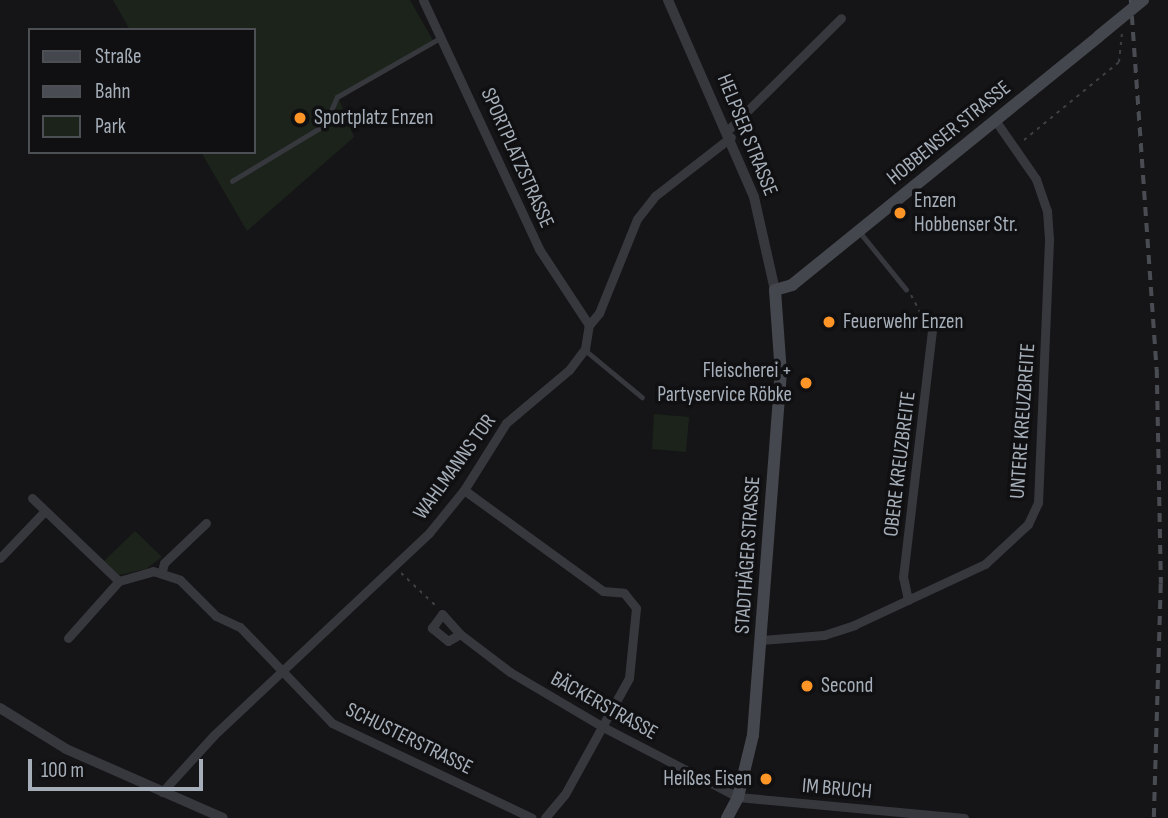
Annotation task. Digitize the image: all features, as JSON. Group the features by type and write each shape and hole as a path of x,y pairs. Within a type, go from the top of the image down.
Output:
{"main road":[{"name":"HOBBENSER STRASSE","path":"775,290 792,285 1143,0"},
{"name":"STADTHÄGER STRASSE","path":"727,818 738,797 753,735 781,374 775,290"}],"street":[{"name":"SPORTPLATZSTRASSE","path":"423,0 443,36 538,249 589,324"},
{"name":"HELPSER STRASSE","path":"667,0 729,134 754,197 775,290"},
{"path":"585,349 589,324 599,313 637,219 655,196 729,134 841,18"},
{"name":"UNTERE KREUZBREITE","path":"761,640 824,635 985,564 1028,524 1038,503 1049,239 1047,211 1036,179 995,120"},
{"name":"OBERE KREUZBREITE","path":"908,600 903,578 932,330"},
{"name":"WAHLMANNS TOR","path":"162,792 214,735 396,569 464,490 506,423 569,370 585,349"},
{"path":"464,490 603,591 624,593 635,608 629,678 565,794 545,818"},
{"path":"32,498 119,581"},
{"path":"0,558 44,512"},
{"path":"68,638 119,581 162,571 164,563 206,523"},
{"name":"SCHUSTERSTRASSE","path":"162,571 180,580 216,616 240,627 332,723 532,818"},
{"name":"BÄCKERSTRASSE","path":"460,634 448,641 432,628 442,614 460,634 510,672 603,727 738,797"},
{"path":"0,708 66,750 223,818"},
{"name":"IM BRUCH","path":"738,797 964,818"}],"lane":[{"path":"232,181 325,125 337,97 443,36"},
{"path":"859,231 906,289"},
{"path":"585,349 642,397"}],"path":[{"path":"1014,147 1119,62 1121,25"},
{"path":"906,289 932,330"},
{"path":"396,569 442,614"}],"green space":[{"name":"Sportplatz Enzen","path":"113,0 410,0 435,44 339,99 354,137 247,231 202,154 256,154 256,28 129,28"},
{"path":"654,414 689,417 686,452 652,449"},
{"path":"135,531 162,557 146,569 119,575 103,562"}],"railway":[{"path":"1131,0 1157,369 1161,584 1154,818"}],"place":[{"name":"Sportplatz Enzen","path":"300,118"},
{"name":"Enzen Hobbenser Str.","path":"900,213"},
{"name":"Feuerwehr Enzen","path":"829,322"},
{"name":"Fleischerei + Partyservice Röbke","path":"806,383"},
{"name":"Second","path":"807,686"},
{"name":"Heißes Eisen","path":"766,779"}]}
